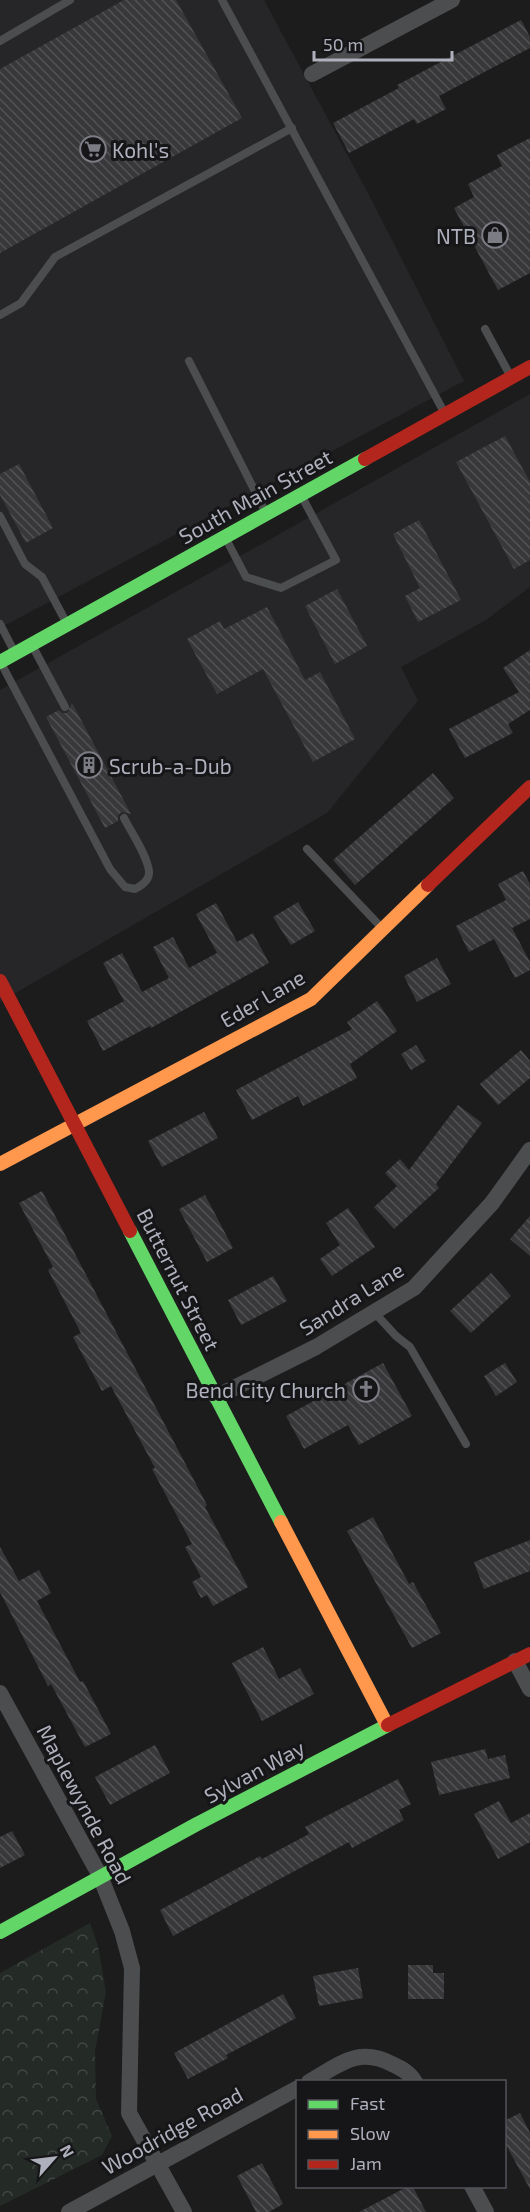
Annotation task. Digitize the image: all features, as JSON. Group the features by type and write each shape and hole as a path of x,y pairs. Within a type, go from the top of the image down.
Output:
{"street":[{"path":"312,74 425,6 452,0"},
{"name":"South Main Street","path":"0,662 530,367"},
{"name":"Eder Lane","path":"0,1164 311,999 530,788"},
{"name":"Butternut Street","path":"0,981 387,1725"},
{"name":"Sandra Lane","path":"216,1397 316,1347 414,1288 492,1203 530,1150"},
{"path":"523,1657 530,1689"},
{"name":"Sylvan Way","path":"0,1932 100,1876 387,1725 523,1657"},
{"name":"Maplewynde Road","path":"0,1693 100,1876 122,1931 132,1968 129,2113 184,2212"},
{"path":"313,2080 354,2057 378,2057 410,2074 414,2080"},
{"name":"Woodridge Road","path":"69,2212 296,2089"},
{"path":"473,2188 486,2212"}],"lane":[{"path":"0,41 70,0"},
{"path":"222,0 445,414"},
{"path":"0,315 21,303 54,257 292,128"},
{"path":"485,329 512,377"},
{"path":"189,361 266,514"},
{"path":"225,537 246,577 281,588 336,560 302,495"},
{"path":"0,516 25,564 42,577 68,625"},
{"path":"0,624 16,654"},
{"path":"32,645 65,707"},
{"path":"0,662 91,836 117,879 126,887 135,889 145,883 149,873 145,859 124,818"},
{"path":"308,849 383,929"},
{"path":"374,1312 396,1336 410,1347 466,1444"}],"shaded area":[{"path":"0,0 264,0 370,197 464,381 0,628"},
{"path":"530,394 530,587 486,620 401,667 418,701 327,813 0,1002 0,690"}],"green space":[{"path":"90,1923 98,1946 106,1992 95,2051 96,2099 112,2136 102,2155 0,2206 0,1973"}],"building":[{"name":"Kohl's","path":"124,0 176,0 242,118 0,253 0,69"},
{"path":"521,20 530,37 530,48 439,96 446,109 417,124 414,119 349,153 333,123 399,88 397,85"},
{"path":"530,138 530,273 498,290 454,208 474,197 468,184 502,166 497,155"},
{"path":"505,436 530,482 530,560 514,569 456,462"},
{"path":"19,464 53,528 26,543 0,495 0,474"},
{"path":"419,520 461,600 418,622 405,596 420,588 393,534"},
{"path":"337,589 367,646 335,664 305,606"},
{"path":"267,607 305,680 320,672 355,739 313,762 263,669 217,694 187,639 220,621 224,629"},
{"path":"530,650 530,710 508,724 513,733 465,758 449,729 519,692 503,668"},
{"name":"Scrub-a-Dub","path":"72,703 131,814 122,812 118,815 118,821 105,828 46,717 59,710 67,713"},
{"path":"433,773 454,798 355,885 333,860"},
{"path":"523,871 530,884 530,919 512,928 530,962 530,970 515,978 494,939 469,952 456,926 506,900 498,884"},
{"path":"298,902 315,931 291,945 273,917"},
{"path":"216,903 237,942 253,933 269,963 151,1028 150,1026 103,1051 87,1021 124,1001 103,963 122,953 142,992 169,978 153,947 173,937 189,968 217,953 196,914"},
{"path":"437,958 451,984 417,1002 404,976"},
{"path":"377,1001 397,1031 350,1064 357,1078 303,1106 298,1096 252,1120 236,1090 352,1029 347,1022"},
{"path":"416,1045 426,1061 411,1070 401,1054"},
{"path":"521,1050 530,1061 530,1078 498,1105 480,1084"},
{"path":"458,1105 482,1123 436,1184 439,1188 394,1229 374,1207 397,1186 385,1173 400,1159 409,1170"},
{"path":"204,1112 218,1138 162,1167 148,1141"},
{"path":"42,1191 248,1587 213,1606 207,1595 201,1598 192,1582 201,1577 185,1547 192,1544 152,1469 155,1468 111,1386 102,1391 73,1337 81,1333 48,1270 53,1267 19,1203"},
{"path":"205,1195 233,1248 207,1262 179,1209"},
{"path":"348,1208 375,1247 332,1276 320,1259 340,1245 326,1223"},
{"path":"530,1216 530,1256 510,1239"},
{"path":"491,1273 511,1296 471,1333 450,1311"},
{"path":"273,1276 287,1301 241,1325 228,1300"},
{"name":"Bend City Church","path":"383,1363 412,1416 359,1445 348,1425 304,1449 286,1416"},
{"path":"505,1363 517,1382 496,1396 484,1376"},
{"path":"373,1517 409,1584 413,1582 441,1633 412,1648 347,1531"},
{"path":"530,1540 530,1571 484,1589 474,1562"},
{"path":"0,1547 19,1581 39,1570 51,1593 37,1601 80,1682 83,1681 111,1734 85,1747 51,1684 48,1686 0,1592"},
{"path":"263,1647 279,1679 300,1668 314,1694 262,1721 232,1663"},
{"path":"155,1745 170,1773 110,1805 95,1777"},
{"path":"485,1749 488,1759 505,1755 510,1778 439,1795 431,1762"},
{"path":"398,1779 411,1804 399,1810 404,1820 352,1848 349,1842 173,1936 160,1910 260,1856 262,1859 309,1834 305,1827"},
{"path":"499,1801 511,1823 530,1813 530,1842 498,1859 474,1814"},
{"path":"12,1831 25,1855 0,1868 0,1837"},
{"path":"408,1965 433,1965 433,1973 444,1973 444,1999 408,1999"},
{"path":"358,1968 363,1998 319,2006 313,1976"},
{"path":"283,1994 296,2018 226,2055 228,2058 188,2079 174,2053"},
{"path":"520,2113 530,2133 530,2189 506,2145 506,2120"},
{"path":"262,2163 283,2204 269,2212 256,2212 237,2176"},
{"path":"405,2188 414,2188 426,2212 359,2212"}],"traffic: fast":[{"path":"0,662 365,459"},
{"path":"130,1231 281,1522"},
{"path":"0,1932 197,1824 388,1725"}],"traffic: slow":[{"path":"0,1164 311,999 428,885"},
{"path":"281,1522 387,1725"}],"traffic: jam":[{"path":"365,459 530,367"},
{"path":"428,885 530,787"},
{"path":"0,981 130,1231"},
{"path":"388,1725 530,1654"}],"place":[{"name":"Kohl's","path":"93,149"},
{"name":"NTB","path":"495,235"},
{"name":"Scrub-a-Dub","path":"89,765"},
{"name":"Bend City Church","path":"366,1389"}]}
